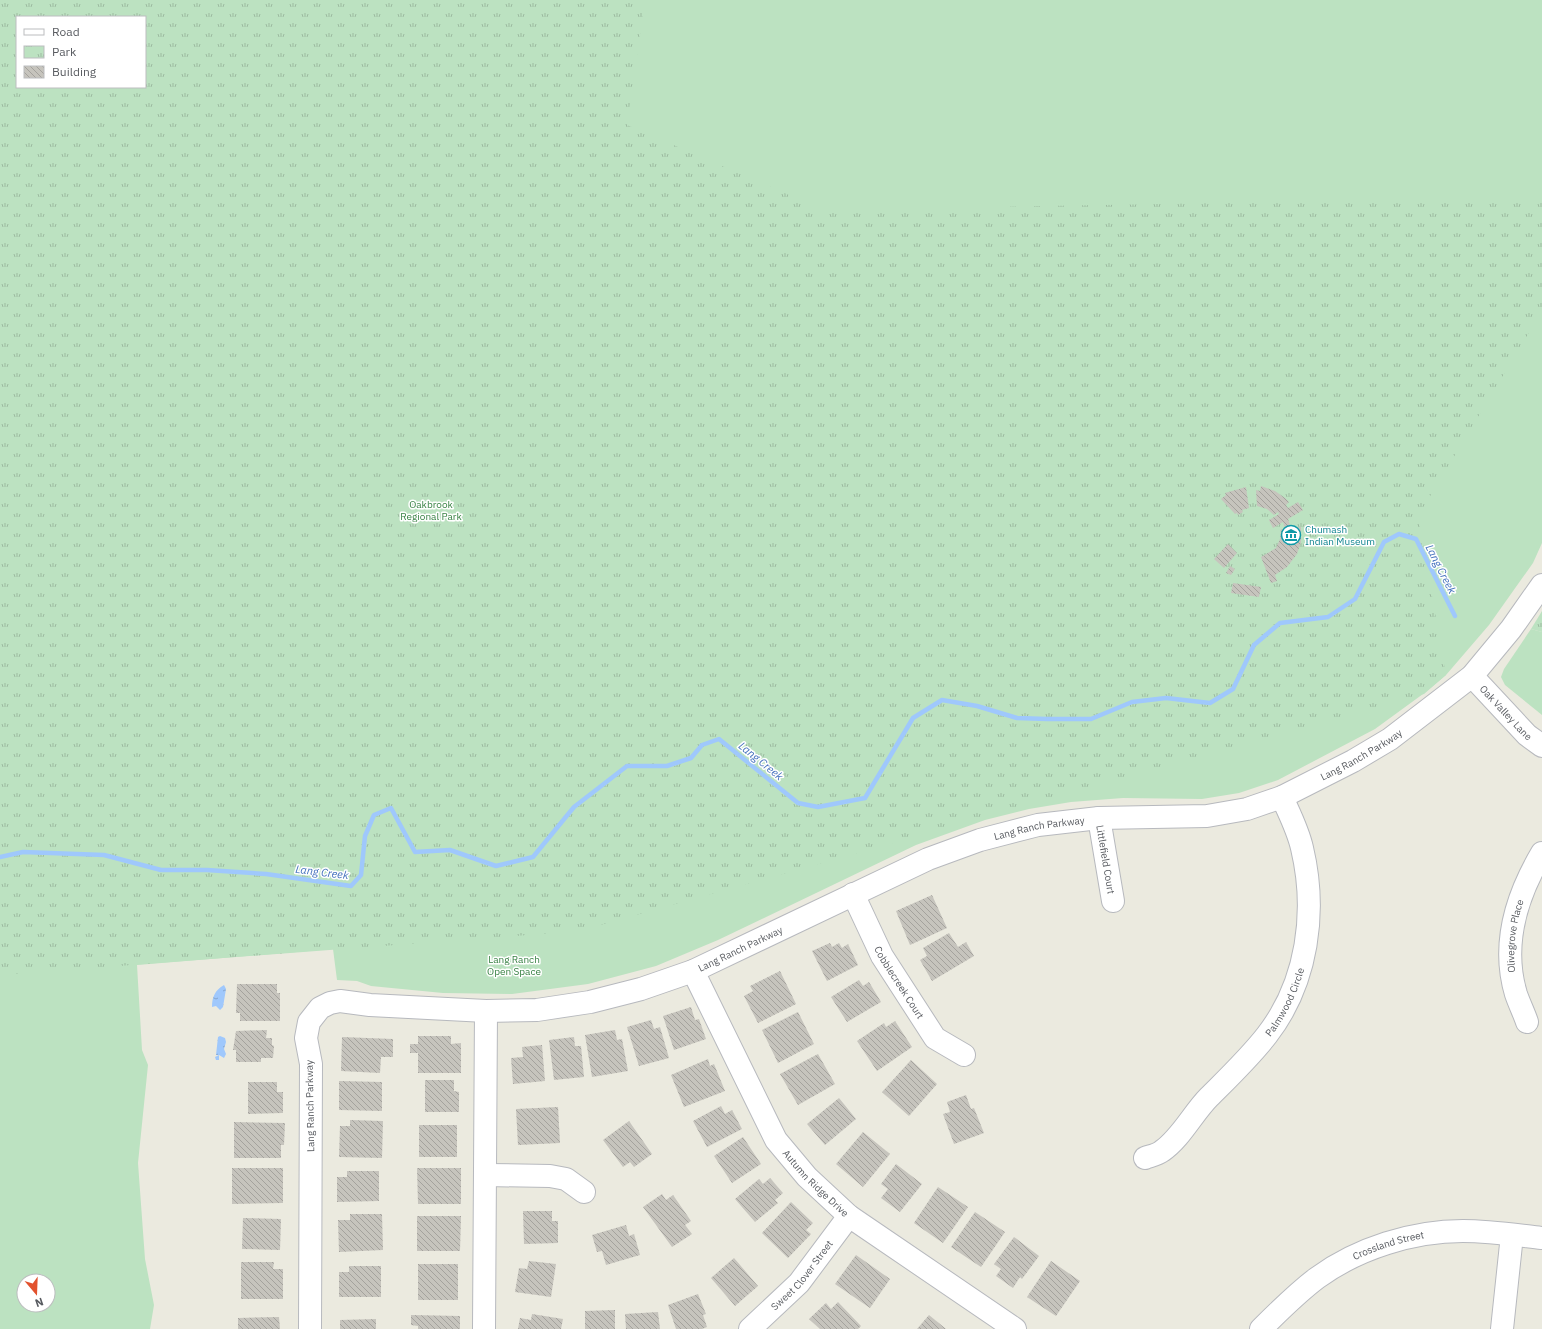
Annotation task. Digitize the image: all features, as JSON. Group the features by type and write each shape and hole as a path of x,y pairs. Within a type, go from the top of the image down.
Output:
{"street":[{"name":"Lang Ranch Parkway","path":"310,1329 311,1064 306,1038 309,1022 320,1008 330,1003 340,1001 370,1005 486,1011 537,1010 590,1002 641,989 693,971 928,859 980,840 1038,825 1099,818 1207,816 1247,809 1282,797 1390,739 1472,676 1512,629 1542,585"},
{"name":"Oak Valley Lane","path":"1472,676 1527,735 1542,746"},
{"name":"Palmwood Circle","path":"1145,1158 1161,1152 1177,1136 1200,1106 1250,1055 1268,1034 1283,1010 1296,981 1308,935 1309,892 1301,846 1282,797"},
{"name":"Littlefield Court","path":"1099,818 1113,901"},
{"name":"Olivegrove Place","path":"1527,1022 1516,993 1511,969 1510,940 1515,912 1528,875 1542,853"},
{"name":"Cobblecreek Court","path":"854,894 882,956 935,1038 964,1055"},
{"name":"Autumn Ridge Drive","path":"693,971 776,1140 807,1177 849,1216 1015,1329"},
{"path":"484,1329 486,1011"},
{"path":"486,1175 550,1176 566,1179 584,1192"},
{"name":"Sweet Clover Street","path":"750,1329 777,1306 799,1283 849,1216"},
{"name":"Crossland Street","path":"1261,1329 1296,1295 1319,1277 1342,1263 1380,1246 1421,1235 1463,1231 1542,1238"},
{"path":"1502,1329 1512,1235"}],"green space":[{"name":"Oakbrook Regional Park","path":"0,0 1542,0 1542,543 1533,563 1489,625 1446,675 1375,729 1278,780 1239,793 1202,799 1123,798 1071,802 1029,809 985,820 916,845 718,940 656,966 588,984 512,994 443,993 371,986 357,981 337,980 333,949 137,965 142,1050 148,1065 138,1163 145,1259 154,1305 150,1329 0,1329"},
{"name":"Oakbrook Regional Park","path":"0,0 645,0 627,125 824,210 1542,197 1542,311 1418,516 1446,675 1424,694 579,931 0,975"},
{"path":"1542,611 1542,632 1531,629"},
{"path":"1531,629 1542,632 1542,715 1505,685 1501,677 1504,669"}],"water":[{"path":"224,985 226,989 223,1007 220,1010 216,1006 212,1007 213,1000 216,992"},
{"path":"220,1036 225,1038 226,1042 224,1049 226,1054 224,1058 216,1055 218,1037"},
{"path":"219,1055 219,1060 216,1060 215,1057"}],"building":[{"name":"Chumash Indian Museum","path":"1261,486 1275,491 1285,498 1289,502 1286,505 1288,508 1298,502 1303,510 1288,519 1291,528 1301,527 1301,542 1297,554 1287,567 1275,575 1277,581 1271,583 1261,557 1276,548 1280,539 1281,529 1285,529 1283,522 1273,528 1269,520 1279,514 1278,512 1274,515 1267,509 1257,506 1256,490 1260,491"},
{"path":"1246,487 1249,508 1242,510 1243,512 1238,515 1237,513 1235,514 1221,499 1226,495 1225,493"},
{"path":"1228,544 1237,553 1224,568 1214,559"},
{"path":"1230,566 1235,569 1231,575 1226,573"},
{"path":"1233,583 1261,587 1259,597 1231,593"},
{"path":"932,895 947,928 910,945 896,911"},
{"path":"949,933 958,947 966,942 974,956 932,981 920,960 927,956 923,948"},
{"path":"830,943 832,947 839,943 842,948 848,944 858,965 827,981 812,951"},
{"path":"780,971 796,1004 758,1023 744,996 753,991 750,986"},
{"path":"859,980 863,986 869,982 881,1002 847,1022 831,997"},
{"path":"237,984 277,984 277,993 280,993 280,1021 240,1021 240,1013 236,1013"},
{"path":"691,1007 695,1020 699,1019 706,1039 674,1050 663,1016"},
{"path":"798,1012 814,1044 778,1063 762,1030"},
{"path":"651,1020 654,1029 660,1027 669,1058 639,1066 627,1027"},
{"path":"895,1021 912,1047 877,1071 857,1041 884,1023 886,1027"},
{"path":"267,1030 266,1038 272,1038 272,1045 274,1046 273,1058 261,1058 261,1062 236,1062 236,1050 233,1050 236,1031"},
{"path":"615,1030 617,1040 622,1039 628,1071 592,1077 585,1035"},
{"path":"418,1036 451,1036 451,1044 461,1043 461,1073 418,1073 418,1053 410,1053 410,1044 418,1044"},
{"path":"342,1037 393,1039 393,1057 381,1057 380,1073 341,1071"},
{"path":"574,1037 575,1046 581,1046 584,1077 554,1080 549,1040"},
{"path":"542,1045 545,1081 513,1084 511,1058 523,1057 522,1047"},
{"path":"818,1054 835,1084 798,1105 780,1074"},
{"path":"708,1059 710,1066 714,1064 725,1091 684,1107 671,1075"},
{"path":"911,1060 937,1084 909,1116 882,1092"},
{"path":"425,1080 454,1080 454,1091 459,1092 459,1112 425,1112"},
{"path":"339,1081 382,1082 382,1111 339,1110"},
{"path":"248,1082 277,1082 277,1092 283,1092 283,1113 248,1114"},
{"path":"966,1095 971,1109 974,1108 984,1133 954,1144 943,1114 950,1112 947,1102"},
{"path":"839,1098 856,1119 825,1145 807,1124"},
{"path":"721,1106 725,1114 732,1110 742,1129 707,1147 693,1121"},
{"path":"558,1107 560,1143 518,1145 516,1109"},
{"path":"350,1120 383,1121 382,1158 339,1157 340,1126 350,1126"},
{"path":"629,1121 652,1154 634,1167 630,1162 623,1167 603,1140"},
{"path":"234,1122 285,1123 284,1145 281,1145 281,1158 234,1158"},
{"path":"419,1125 457,1125 457,1157 419,1157"},
{"path":"863,1132 890,1154 863,1187 836,1164"},
{"path":"743,1137 761,1164 732,1183 714,1156"},
{"path":"896,1164 922,1184 900,1212 881,1198 888,1189 881,1184"},
{"path":"232,1168 283,1168 283,1203 232,1204"},
{"path":"417,1168 461,1168 461,1204 418,1204"},
{"path":"347,1171 379,1171 379,1201 337,1202 337,1177 347,1177"},
{"path":"770,1178 783,1193 775,1200 778,1203 755,1222 735,1199 759,1179 763,1184"},
{"path":"938,1187 968,1207 943,1243 914,1223"},
{"path":"662,1194 666,1200 673,1195 691,1221 685,1225 692,1234 672,1247 643,1207"},
{"path":"791,1202 813,1223 806,1230 811,1234 788,1258 762,1233"},
{"path":"523,1211 552,1211 552,1221 558,1221 558,1243 524,1244"},
{"path":"975,1212 1005,1232 981,1267 951,1247"},
{"path":"350,1214 382,1214 383,1250 339,1252 338,1220 350,1220"},
{"path":"417,1216 461,1216 460,1251 417,1251"},
{"path":"243,1218 281,1219 280,1250 242,1249"},
{"path":"626,1225 629,1236 634,1234 640,1255 606,1265 602,1251 597,1252 592,1235"},
{"path":"1014,1237 1039,1256 1022,1279 1020,1277 1013,1288 996,1276 1001,1269 994,1264"},
{"path":"856,1255 890,1279 870,1308 835,1284"},
{"path":"734,1258 758,1286 735,1306 711,1278"},
{"path":"529,1261 556,1264 551,1297 515,1292 519,1268 527,1269"},
{"path":"1051,1261 1080,1281 1056,1316 1027,1297"},
{"path":"241,1262 274,1262 273,1269 283,1269 283,1299 241,1299"},
{"path":"418,1264 458,1264 458,1300 418,1300"},
{"path":"349,1266 381,1266 381,1297 339,1297 339,1272 349,1272"},
{"path":"698,1294 706,1314 703,1315 707,1327 702,1329 676,1329 668,1305"},
{"path":"838,1302 861,1326 858,1329 820,1329 809,1319 826,1303 831,1309"},
{"path":"615,1310 615,1329 585,1329 585,1311"},
{"path":"658,1312 660,1329 626,1329 625,1314"},
{"path":"532,1314 563,1319 561,1329 518,1329 520,1318 531,1320"},
{"path":"411,1315 460,1316 460,1329 418,1329 418,1326 411,1325"},
{"path":"929,1315 946,1329 917,1329"},
{"path":"279,1317 280,1329 238,1329 238,1318"},
{"path":"376,1319 376,1329 340,1329 340,1320"}],"waterway":[{"name":"Lang Creek","path":"0,857 23,852 104,855 161,870 207,870 266,874 351,886 361,875 365,836 374,815 391,808 415,852 450,850 496,866 533,857 574,807 627,766 667,766 691,758 702,745 719,739 798,803 818,807 865,798 913,718 942,700 977,706 1017,718 1047,719 1091,719 1132,702 1166,698 1210,703 1233,689 1254,645 1280,623 1328,617 1355,599 1384,542 1399,534 1416,539 1455,616"}],"place":[{"name":"Chumash Indian Museum","path":"1291,535"}],"park label":[{"name":"Lang Ranch Open Space","path":"514,964"}]}
